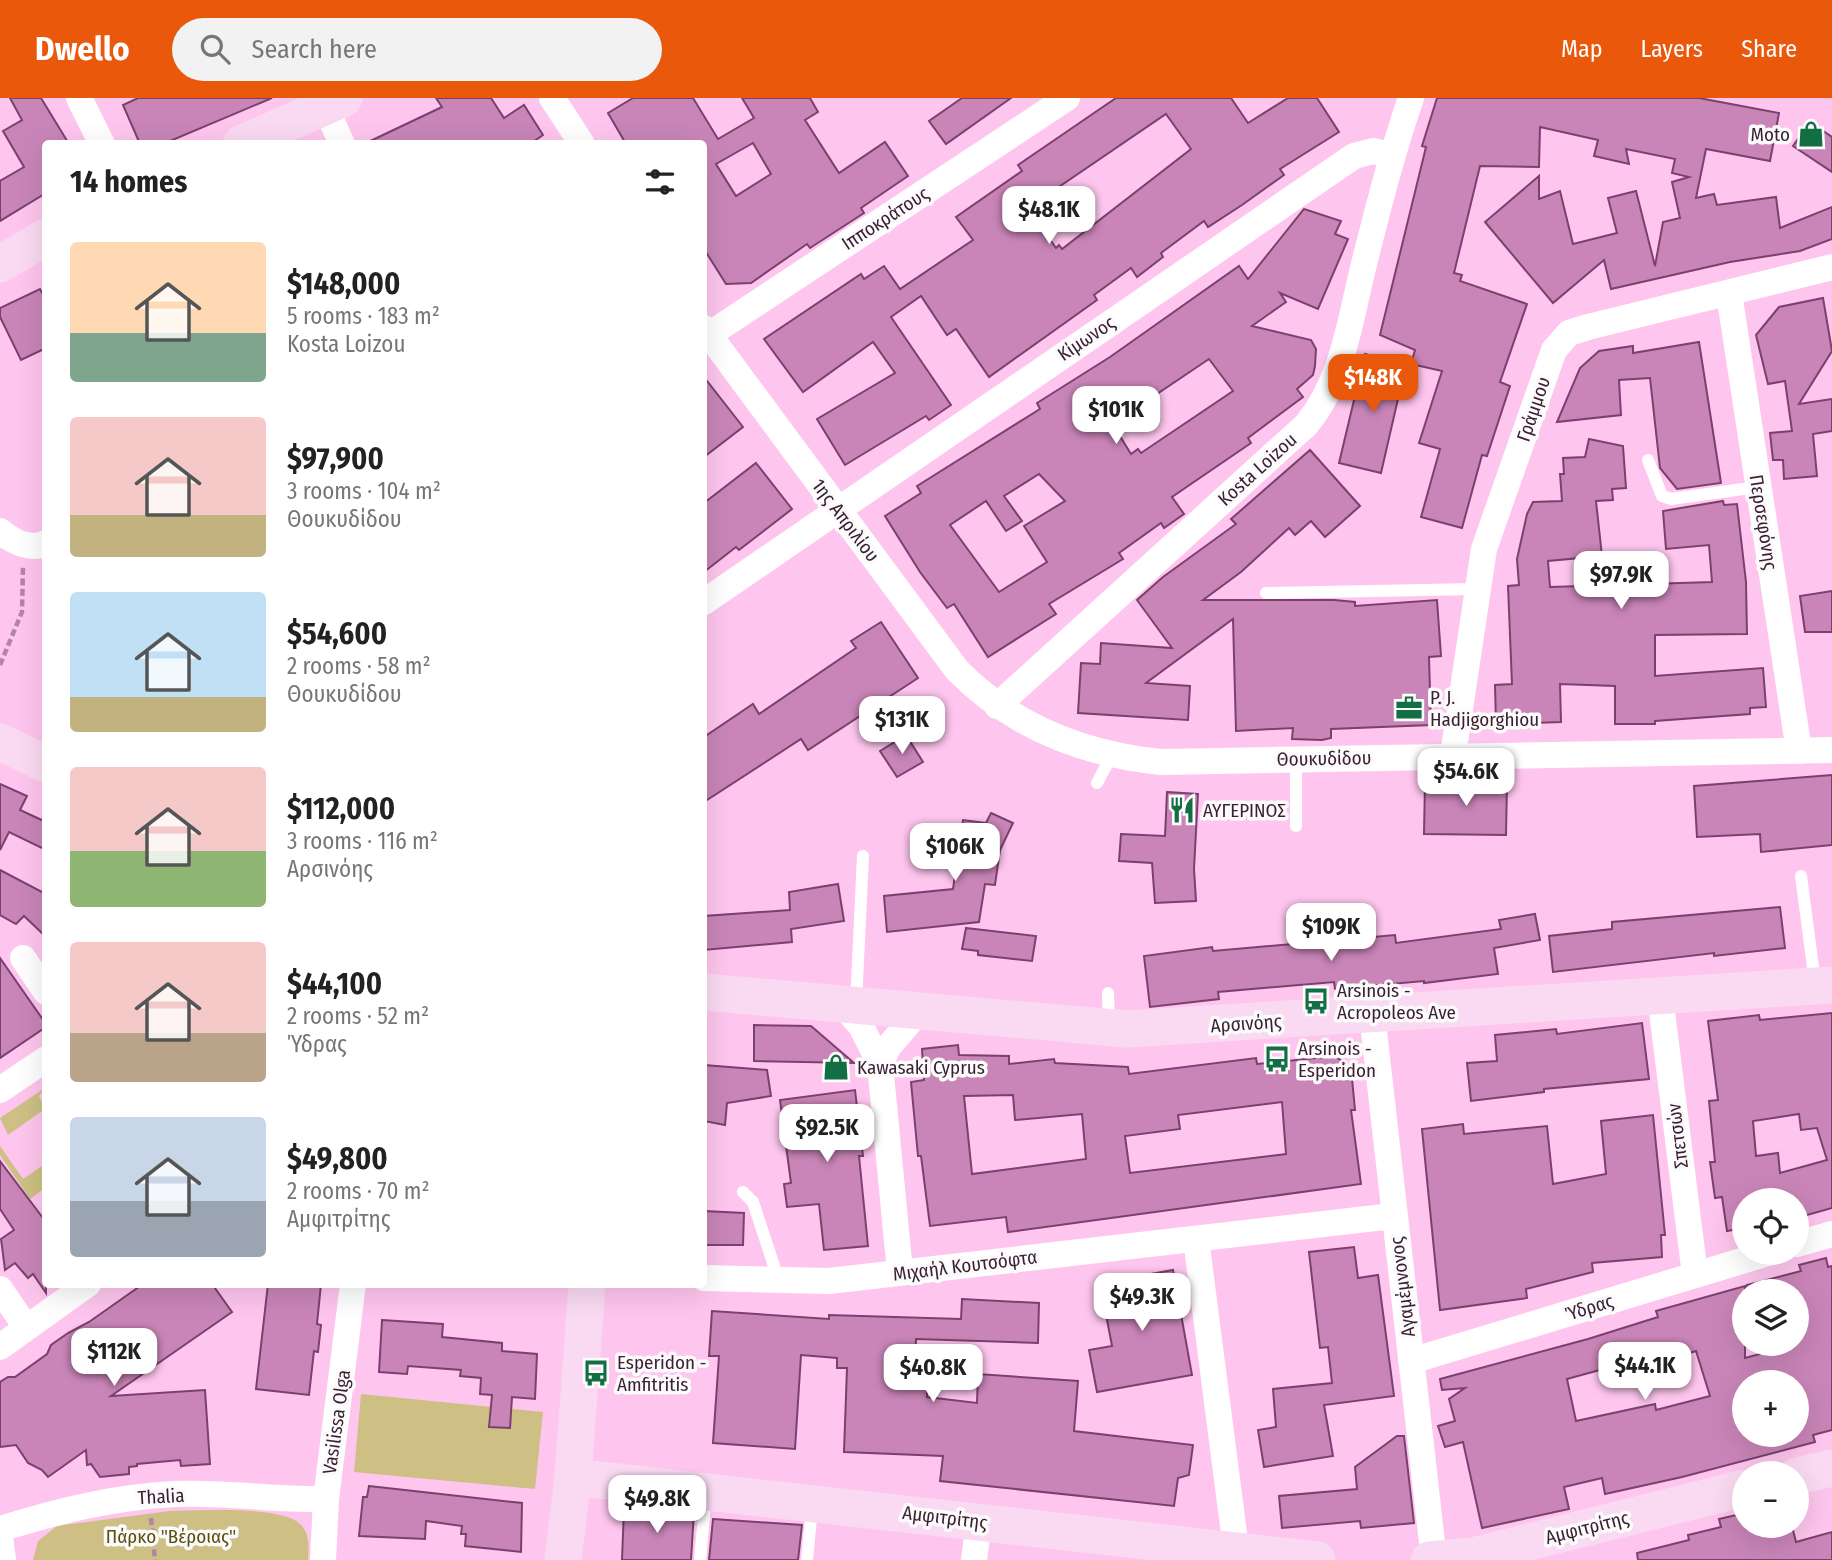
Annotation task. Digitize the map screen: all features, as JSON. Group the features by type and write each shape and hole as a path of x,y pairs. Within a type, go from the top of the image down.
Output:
{"street":[{"path":"79,98 100,140"},
{"path":"552,98 579,140"},
{"name":"Ιπποκράτους","path":"707,333 1067,98"},
{"path":"1391,155 1411,98"},
{"path":"250,140 335,102 341,140"},
{"name":"Κίμωνος","path":"707,600 837,508 1354,156 1373,151 1391,155"},
{"name":"Kosta Loizou","path":"997,706 1306,425 1323,405 1344,345 1391,155"},
{"path":"0,264 42,239"},
{"name":"Γράμμου","path":"1453,755 1484,549 1554,350 1569,332 1832,267"},
{"name":"Περσεφόνης","path":"1729,293 1799,751"},
{"name":"1ης Απριλίου","path":"707,337 957,670 997,706"},
{"path":"0,531 10,540 37,544"},
{"name":"Θουκυδίδου","path":"997,706 1038,731 1077,747 1161,762 1832,750"},
{"path":"0,742 42,762"},
{"path":"23,958 42,986"},
{"name":"Αρσινόης","path":"707,992 920,1010 1108,1011 1179,1028 1824,986"},
{"name":"Σπετσών","path":"1660,996 1695,1275"},
{"path":"849,1004 880,1064 900,1272"},
{"path":"880,1064 888,1046 920,1010"},
{"name":"Αγαμέμνονος","path":"1373,1014 1393,1216 1434,1560"},
{"path":"0,1090 42,1062"},
{"name":"Μιχαήλ Κουτσόφτα","path":"707,1278 829,1281 1393,1216"},
{"path":"1809,1241 1832,1234"},
{"path":"1196,1239 1236,1549"},
{"name":"Ύδρας","path":"1410,1361 1732,1264"},
{"path":"0,1347 82,1288"},
{"name":"Vasilissa Olga","path":"323,1560 326,1499 353,1288"},
{"path":"563,1560 573,1477 587,1288"},
{"path":"0,1289 26,1327"},
{"path":"1809,1473 1832,1468"},
{"name":"Αμφιτρίτης","path":"573,1477 1317,1560"},
{"name":"Αμφιτρίτης","path":"1429,1560 1495,1550 1732,1491"},
{"name":"Thalia","path":"0,1528 68,1508 149,1496 225,1494 326,1499"},
{"path":"974,1560 979,1521"},
{"path":"0,1537 3,1560"}],"lane":[{"path":"1648,460 1662,496 1671,499 1758,487"},
{"path":"1266,593 1476,589"},
{"path":"1097,783 1112,755"},
{"path":"1296,758 1296,826"},
{"path":"849,1004 863,856"},
{"path":"1801,876 1824,986"},
{"path":"743,1192 753,1202 779,1281"},
{"path":"700,1560 706,1492"},
{"path":"807,1560 812,1502"}],"path":[{"path":"0,665 22,612 21,573 37,544"},
{"path":"149,1496 155,1560"}],"green space":[{"path":"42,1090 39,1096 42,1111 8,1135 0,1118"},
{"path":"0,1146 23,1179 42,1166 42,1190 30,1199 0,1155"},
{"path":"361,1394 543,1412 535,1489 354,1472"},
{"name":"Πάρκο \"Βέροιας\"","path":"238,1510 290,1518 306,1532 308,1560 33,1560 38,1541 57,1526 169,1511"}],"building":[{"path":"10,98 41,98 67,140 42,140 42,195 0,221 0,181 24,167 3,131 22,120"},
{"path":"138,98 272,98 172,140 138,140 123,105"},
{"path":"436,98 491,98 504,118 524,105 543,135 536,140 372,140 442,107"},
{"path":"633,98 693,98 718,139 754,118 742,98 810,98 818,112 805,120 839,173 885,142 908,176 861,208 864,213 810,248 807,244 751,283 726,284 707,254 707,140 624,140 608,113","holes":["753,143 771,174 736,196 716,164"]},
{"path":"962,98 1011,98 946,144 929,121"},
{"path":"1116,98 1231,98 1248,123 1288,98 1317,98 1339,132 1280,169 1284,175 1242,205 1208,227 1204,221 1161,253 1163,257 1137,277 1131,268 1094,295 1097,300 989,377 956,329 947,335 921,296 891,317 951,405 929,420 926,416 845,465 817,419 895,373 873,342 803,392 764,339 861,274 864,279 884,266 900,289 973,240 956,217 1022,171 1018,165","holes":["1166,114 1191,149 1062,249 1059,245 1056,248 1028,208"]},
{"path":"1437,98 1699,98 1779,113 1770,161 1706,149 1696,198 1714,194 1717,205 1776,197 1780,228 1832,207 1832,239 1800,251 1730,262 1611,289 1604,260 1553,303 1485,222 1539,176 1539,199 1560,191 1573,244 1617,233 1608,198 1636,191 1655,266 1663,222 1680,218 1672,182 1689,177 1672,173 1675,159 1626,149 1629,164 1594,156 1598,140 1540,127 1539,167 1480,166 1454,273 1462,275 1460,281 1527,304 1500,382 1510,386 1487,456 1482,455 1462,528 1421,517 1440,449 1419,443 1442,371 1411,364 1415,350 1380,335 1426,147 1422,146"},
{"path":"1810,122 1832,137 1832,172 1793,146"},
{"path":"1304,209 1341,221 1335,234 1348,239 1318,309 1280,293 1286,302 1252,326 1311,340 1316,349 1315,366 1313,375 1297,389 1303,397 1248,438 1251,443 1172,497 1184,514 1164,528 1161,523 1119,553 1123,559 1049,604 1056,614 988,657 954,604 947,608 920,572 885,516 921,493 917,486 1040,409 1037,403 1110,357 1239,266 1248,279","holes":["1209,359 1233,391 1141,453 1138,449 1131,454 1110,420 1140,401 1142,404","1039,474 1065,501 1024,526 1047,562 999,592 950,525 986,501 1006,531 1022,521 1004,496"]},
{"path":"40,289 42,350 21,360 0,317 0,308"},
{"path":"1823,298 1832,351 1799,404 1832,399 1832,431 1813,434 1817,476 1784,479 1783,460 1773,460 1770,433 1792,431 1785,381 1768,384 1756,335 1779,307"},
{"path":"1699,342 1721,483 1677,489 1660,468 1650,378 1619,380 1621,415 1557,422 1580,368 1599,351 1633,346 1633,353"},
{"path":"1365,354 1406,364 1381,473 1339,463"},
{"path":"707,381 743,427 707,455"},
{"path":"1589,439 1623,446 1626,488 1612,489 1613,500 1596,501 1602,556 1548,561 1550,587 1712,582 1709,545 1666,549 1663,511 1723,501 1724,505 1737,504 1746,582 1747,634 1655,635 1655,676 1763,668 1766,707 1750,708 1750,714 1655,721 1655,724 1615,724 1615,686 1560,684 1561,722 1496,724 1495,685 1512,684 1508,586 1519,585 1517,559 1527,514 1533,502 1562,501 1560,474 1564,474 1563,458 1585,457"},
{"path":"1310,450 1360,506 1325,537 1311,521 1295,535 1289,528 1241,572 1203,600 1334,600 1355,602 1355,606 1437,600 1441,656 1429,657 1431,725 1331,729 1331,738 1322,740 1292,739 1293,728 1236,731 1233,619 1146,683 1190,686 1188,720 1078,713 1081,663 1100,664 1101,643 1172,648 1137,600 1163,577 1236,524 1231,519"},
{"path":"756,463 792,509 739,550 736,547 707,570 707,501"},
{"path":"1832,591 1832,632 1805,632 1800,596"},
{"path":"881,622 918,678 808,750 801,739 707,800 707,735 753,704 759,714 856,648 851,641"},
{"path":"906,735 923,762 897,777 880,751"},
{"path":"1832,775 1832,845 1761,852 1760,834 1697,837 1694,786"},
{"path":"1425,782 1507,783 1506,835 1424,834"},
{"path":"0,784 27,796 20,810 42,820 42,848 9,832 0,850"},
{"path":"1167,792 1198,794 1194,869 1196,901 1155,903 1152,863 1119,861 1121,834 1165,836"},
{"path":"991,813 1013,823 1000,850 995,885 985,884 979,922 887,932 884,896 953,889 963,820 986,823"},
{"path":"0,870 42,892 42,933 24,916 16,924 0,915"},
{"path":"838,884 844,921 791,929 792,942 707,950 707,916 790,910 789,892"},
{"path":"1780,907 1785,948 1714,956 1714,953 1553,972 1549,936 1612,929 1612,922"},
{"path":"1535,914 1540,940 1494,948 1498,974 1424,983 1335,989 1334,982 1218,992 1219,999 1150,1007 1144,956 1212,947 1213,951 1395,935 1396,943 1501,929 1499,920"},
{"path":"966,928 1036,936 1032,961 978,955 978,951 962,949"},
{"path":"0,958 42,1018 42,1030 0,1058"},
{"path":"1832,1013 1832,1208 1809,1214 1809,1188 1732,1188 1732,1230 1727,1231 1722,1197 1715,1198 1710,1162 1715,1162 1709,1101 1718,1100 1708,1021 1759,1015 1760,1020","holes":["1799,1114 1801,1130 1817,1128 1827,1160 1780,1173 1778,1153 1756,1156 1753,1121"]},
{"path":"1642,1023 1649,1079 1544,1089 1544,1092 1471,1101 1467,1063 1497,1061 1495,1035 1556,1029 1557,1034"},
{"path":"754,1025 811,1026 854,1063 754,1061"},
{"path":"958,1045 959,1055 1009,1056 1009,1064 1054,1059 1055,1063 1128,1067 1129,1074 1256,1058 1257,1064 1335,1056 1351,1068 1355,1110 1351,1110 1361,1184 1008,1232 1006,1217 930,1226 921,1156 918,1156 911,1082 924,1080 922,1049","holes":["1013,1095 1015,1120 1082,1114 1086,1159 972,1174 964,1096","1282,1102 1286,1154 1130,1173 1125,1136 1180,1129 1178,1115"]},
{"path":"707,1065 767,1070 771,1096 727,1103 725,1125 707,1122"},
{"path":"855,1090 863,1156 859,1156 868,1246 824,1250 819,1204 787,1207 784,1184 791,1183 780,1100"},
{"path":"1653,1115 1665,1235 1661,1235 1662,1257 1592,1263 1593,1272 1526,1289 1527,1298 1440,1310 1422,1129 1463,1124 1464,1134 1547,1126 1553,1184 1606,1174 1601,1121"},
{"path":"0,1161 42,1217 42,1287 33,1274 28,1278 15,1263 5,1270 1,1239 14,1230 0,1209"},
{"path":"707,1211 744,1213 743,1245 707,1245"},
{"path":"1354,1247 1358,1278 1378,1275 1394,1396 1324,1405 1333,1456 1264,1467 1258,1430 1276,1427 1273,1389 1332,1383 1328,1347 1320,1348 1309,1252"},
{"path":"1826,1258 1828,1267 1832,1266 1832,1430 1813,1435 1815,1442 1809,1444 1809,1370 1732,1370 1732,1447 1796,1447 1605,1494 1602,1478 1564,1487 1569,1509 1482,1528 1463,1442 1445,1447 1438,1426 1455,1421 1449,1399 1465,1388 1442,1390 1440,1379 1588,1339 1658,1317 1656,1311 1732,1290 1732,1356 1809,1356 1809,1279 1770,1279 1801,1271 1799,1265 1809,1265 1809,1262","holes":["1669,1351 1671,1359 1696,1351 1710,1396 1656,1410 1655,1404 1576,1421 1567,1379"]},
{"path":"1173,1270 1192,1375 1097,1392 1089,1350 1112,1346 1100,1283"},
{"path":"137,1288 215,1288 232,1312 111,1396 205,1390 210,1464 181,1466 180,1460 137,1464 129,1467 129,1474 100,1477 91,1464 87,1465 86,1450 48,1477 42,1470 28,1463 16,1445 0,1447 0,1382 8,1377 15,1377 47,1354 51,1345"},
{"path":"268,1288 321,1288 317,1324 321,1325 318,1352 314,1351 309,1395 256,1389"},
{"path":"962,1299 1039,1303 1038,1343 916,1339 915,1369 928,1370 927,1397 977,1403 978,1374 1078,1381 1074,1431 1193,1445 1189,1475 1178,1478 1174,1506 940,1481 943,1456 844,1452 847,1368 837,1368 837,1358 801,1355 795,1449 713,1443 719,1356 709,1356 712,1311 829,1319 829,1315 961,1319"},
{"path":"382,1320 443,1324 442,1337 502,1343 502,1351 537,1354 535,1399 512,1397 510,1428 489,1427 492,1395 480,1394 481,1378 460,1376 461,1370 408,1366 407,1374 379,1372"},
{"path":"1397,1436 1404,1436 1414,1523 1361,1528 1360,1521 1282,1528 1279,1496 1357,1489 1355,1467"},
{"path":"369,1486 522,1503 521,1552 465,1546 466,1534 461,1534 462,1526 426,1521 425,1539 359,1536 363,1497 367,1497"},
{"path":"624,1508 694,1512 691,1560 622,1560"},
{"path":"1732,1516 1732,1538 1795,1538 1796,1542 1832,1532 1832,1560 1638,1560 1637,1553 1689,1540 1688,1535 1721,1527 1719,1519"},
{"path":"713,1519 802,1525 798,1560 709,1560"}],"place":[{"name":"Moto","path":"1811,134"},
{"name":"P. J. Hadjigorghiou","path":"1409,708"},
{"name":"ΑΥΓΕΡΙΝΟΣ","path":"1182,810"},
{"name":"Arsinois - Acropoleos Ave","path":"1316,1001"},
{"name":"Arsinois - Esperidon","path":"1277,1059"},
{"name":"Kawasaki Cyprus","path":"836,1067"},
{"name":"Esperidon - Amfitritis","path":"596,1373"}]}
